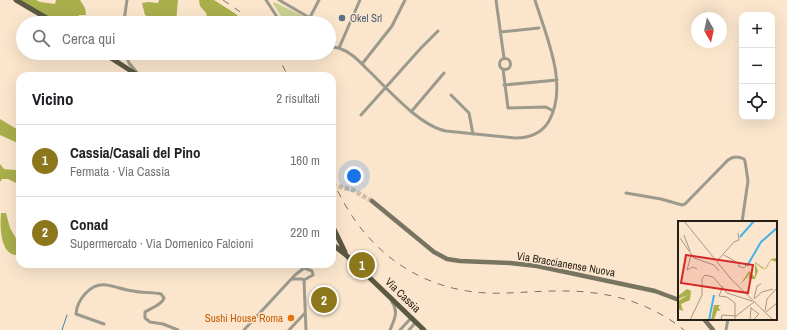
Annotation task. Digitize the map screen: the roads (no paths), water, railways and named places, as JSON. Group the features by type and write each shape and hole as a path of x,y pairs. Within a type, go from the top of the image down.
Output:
{"main road":[{"path":"16,0 43,16"},
{"path":"114,60 133,72"},
{"name":"Via Braccianense Nuova","path":"372,201 429,248 446,258 460,262 510,263 537,266 655,291 678,300"},
{"path":"336,234 346,255"},
{"name":"Via Cassia","path":"336,247 384,290 424,330"},
{"path":"705,320 713,330"}],"street":[{"path":"126,16 127,0"},
{"path":"266,0 276,16"},
{"path":"279,0 307,16"},
{"path":"311,16 319,0"},
{"path":"339,48 360,0"},
{"path":"362,64 392,26 405,0"},
{"path":"496,0 504,58"},
{"path":"336,48 348,52 411,112 426,124 446,131 515,138 530,136 544,128 553,111 556,101 557,80 551,51 535,0"},
{"path":"500,32 539,28"},
{"path":"361,115 438,31"},
{"path":"503,69 508,68 510,63 509,60 504,58"},
{"path":"504,58 501,60 500,67 503,69 508,108 546,107 553,111"},
{"path":"126,60 136,72"},
{"path":"411,112 444,73"},
{"path":"504,85 557,80"},
{"path":"451,95 469,113 473,134"},
{"path":"626,193 682,205 685,204 728,160 732,157 738,157 744,159 745,161 748,181 742,221"},
{"path":"244,330 295,275 304,268 312,271 313,275 304,280 292,279"},
{"path":"304,280 306,330"},
{"path":"104,324 76,314 80,300 86,293 97,286 105,285 134,292 155,292 161,294 164,298 162,302 145,312 145,318 150,322 163,324 178,330"},
{"path":"384,290 396,309 390,330"},
{"path":"289,330 305,313"},
{"path":"400,330 412,317"},
{"path":"726,330 728,320"},
{"path":"409,330 416,322"}],"waterway":[{"path":"62,330 67,315"}],"tunnel":[{"path":"336,186 353,190 372,201"}],"railway":[{"path":"223,0 244,16"},
{"path":"280,60 286,72"},
{"path":"336,187 343,202 357,223 373,242 392,259 412,272 435,283 460,290 486,293 573,291 607,295 640,304 655,311 684,330"}],"place":[{"name":"Okel Srl","path":"342,18"},
{"name":"Cassia/Casali del Pino","path":"362,265"},
{"name":"Conad","path":"324,300"},
{"name":"Sushi House Roma","path":"291,318"}]}
